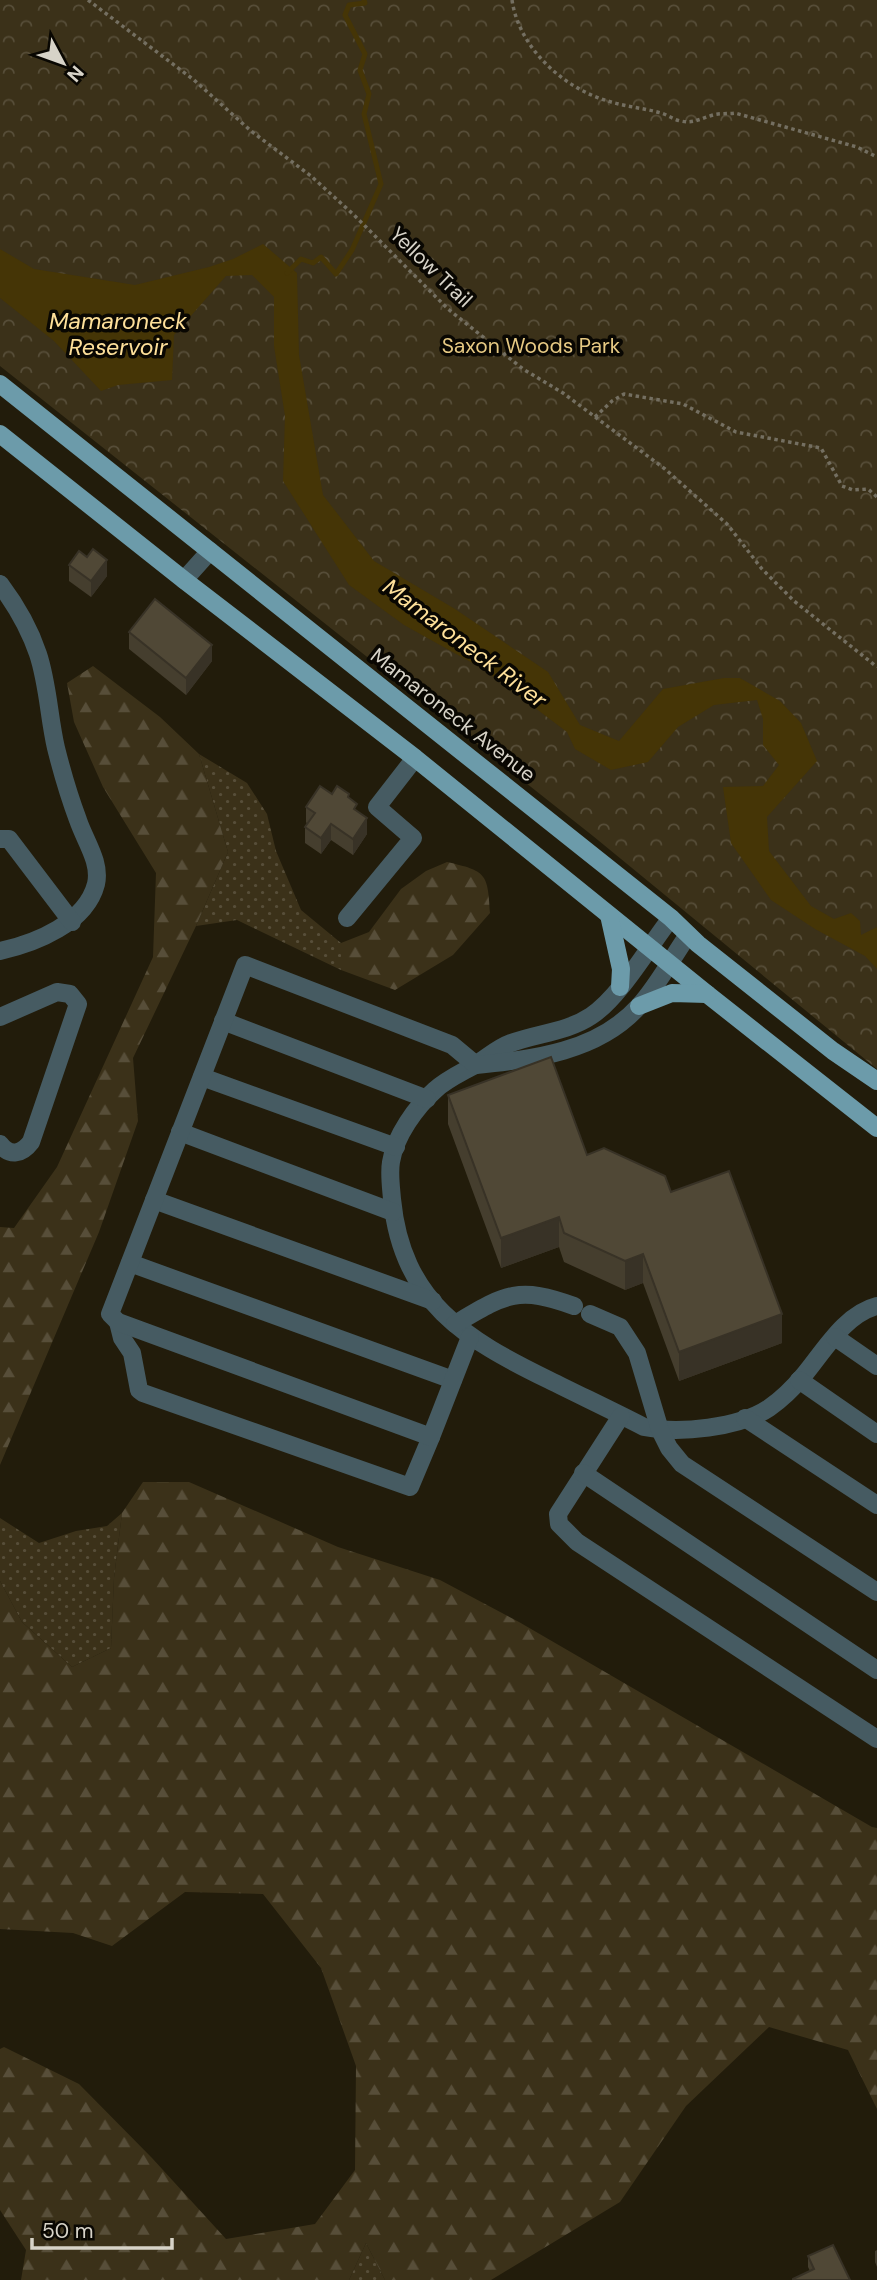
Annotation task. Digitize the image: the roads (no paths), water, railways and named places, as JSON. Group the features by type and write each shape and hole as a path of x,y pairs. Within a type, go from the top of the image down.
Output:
{"main road":[{"name":"Mamaroneck Avenue","path":"0,384 671,918 688,935 832,1051 877,1082"},
{"path":"0,434 415,758 877,1128"},
{"path":"608,915 621,968 620,987"},
{"path":"639,1006 672,993 707,994"}],"street":[{"path":"184,580 210,551"},
{"path":"0,584 23,621 38,655 56,748 75,813 98,868 95,886 87,903 72,922 0,951"},
{"path":"347,918 413,838 377,807 415,758"},
{"path":"0,839 9,839 72,922"},
{"path":"671,918 620,987 594,1015 577,1024 509,1044 455,1075 427,1099 412,1117 391,1161 393,1212 409,1265 433,1301 454,1324 497,1355 621,1416 645,1427 660,1430 717,1426 768,1409 799,1380 859,1314 877,1306"},
{"path":"431,1437 118,1321 110,1314 245,965 452,1045 476,1065 536,1059 589,1042 613,1028 639,1006 688,935"},
{"path":"0,1144 5,1151 15,1153 25,1151 31,1142 78,1004 70,994 57,992 1,1020"},
{"path":"223,1021 427,1099"},
{"path":"202,1077 396,1147"},
{"path":"180,1132 393,1212"},
{"path":"154,1199 433,1301"},
{"path":"130,1263 453,1380"},
{"path":"454,1324 496,1300 522,1293 546,1296 620,1327 637,1353 660,1430 669,1448 682,1464 877,1592"},
{"path":"118,1321 122,1338 132,1353 139,1390 143,1393 410,1488 470,1337"},
{"path":"835,1338 877,1366"},
{"path":"799,1380 877,1434"},
{"path":"621,1416 558,1514 559,1524 564,1531 877,1739"},
{"path":"745,1418 877,1505"},
{"path":"583,1473 877,1670"}],"water":[{"name":"Mamaroneck Reservoir","path":"263,244 297,273 299,355 323,495 374,561 455,609 548,672 580,725 619,741 663,689 724,678 740,678 780,701 801,723 817,761 767,817 769,851 811,906 834,919 851,913 860,921 861,935 877,927 877,969 865,956 815,929 771,900 731,843 723,787 763,786 779,765 763,745 763,719 757,700 714,705 678,727 648,762 611,770 575,749 567,732 485,670 404,625 349,585 283,481 285,416 274,346 274,297 252,275 226,276 174,335 172,380 118,385 101,391 54,341 0,298 0,249 34,269 135,285 209,267"}],"waterway":[{"path":"287,273 301,259 313,263 321,257 336,274 352,250 381,184 364,114 369,94 360,70 365,54 345,15 349,5 365,3 364,0"}],"park label":[{"name":"Saxon Woods Park","path":"531,346"}],"water label":[{"name":"Mamaroneck River","path":"465,643"}]}
